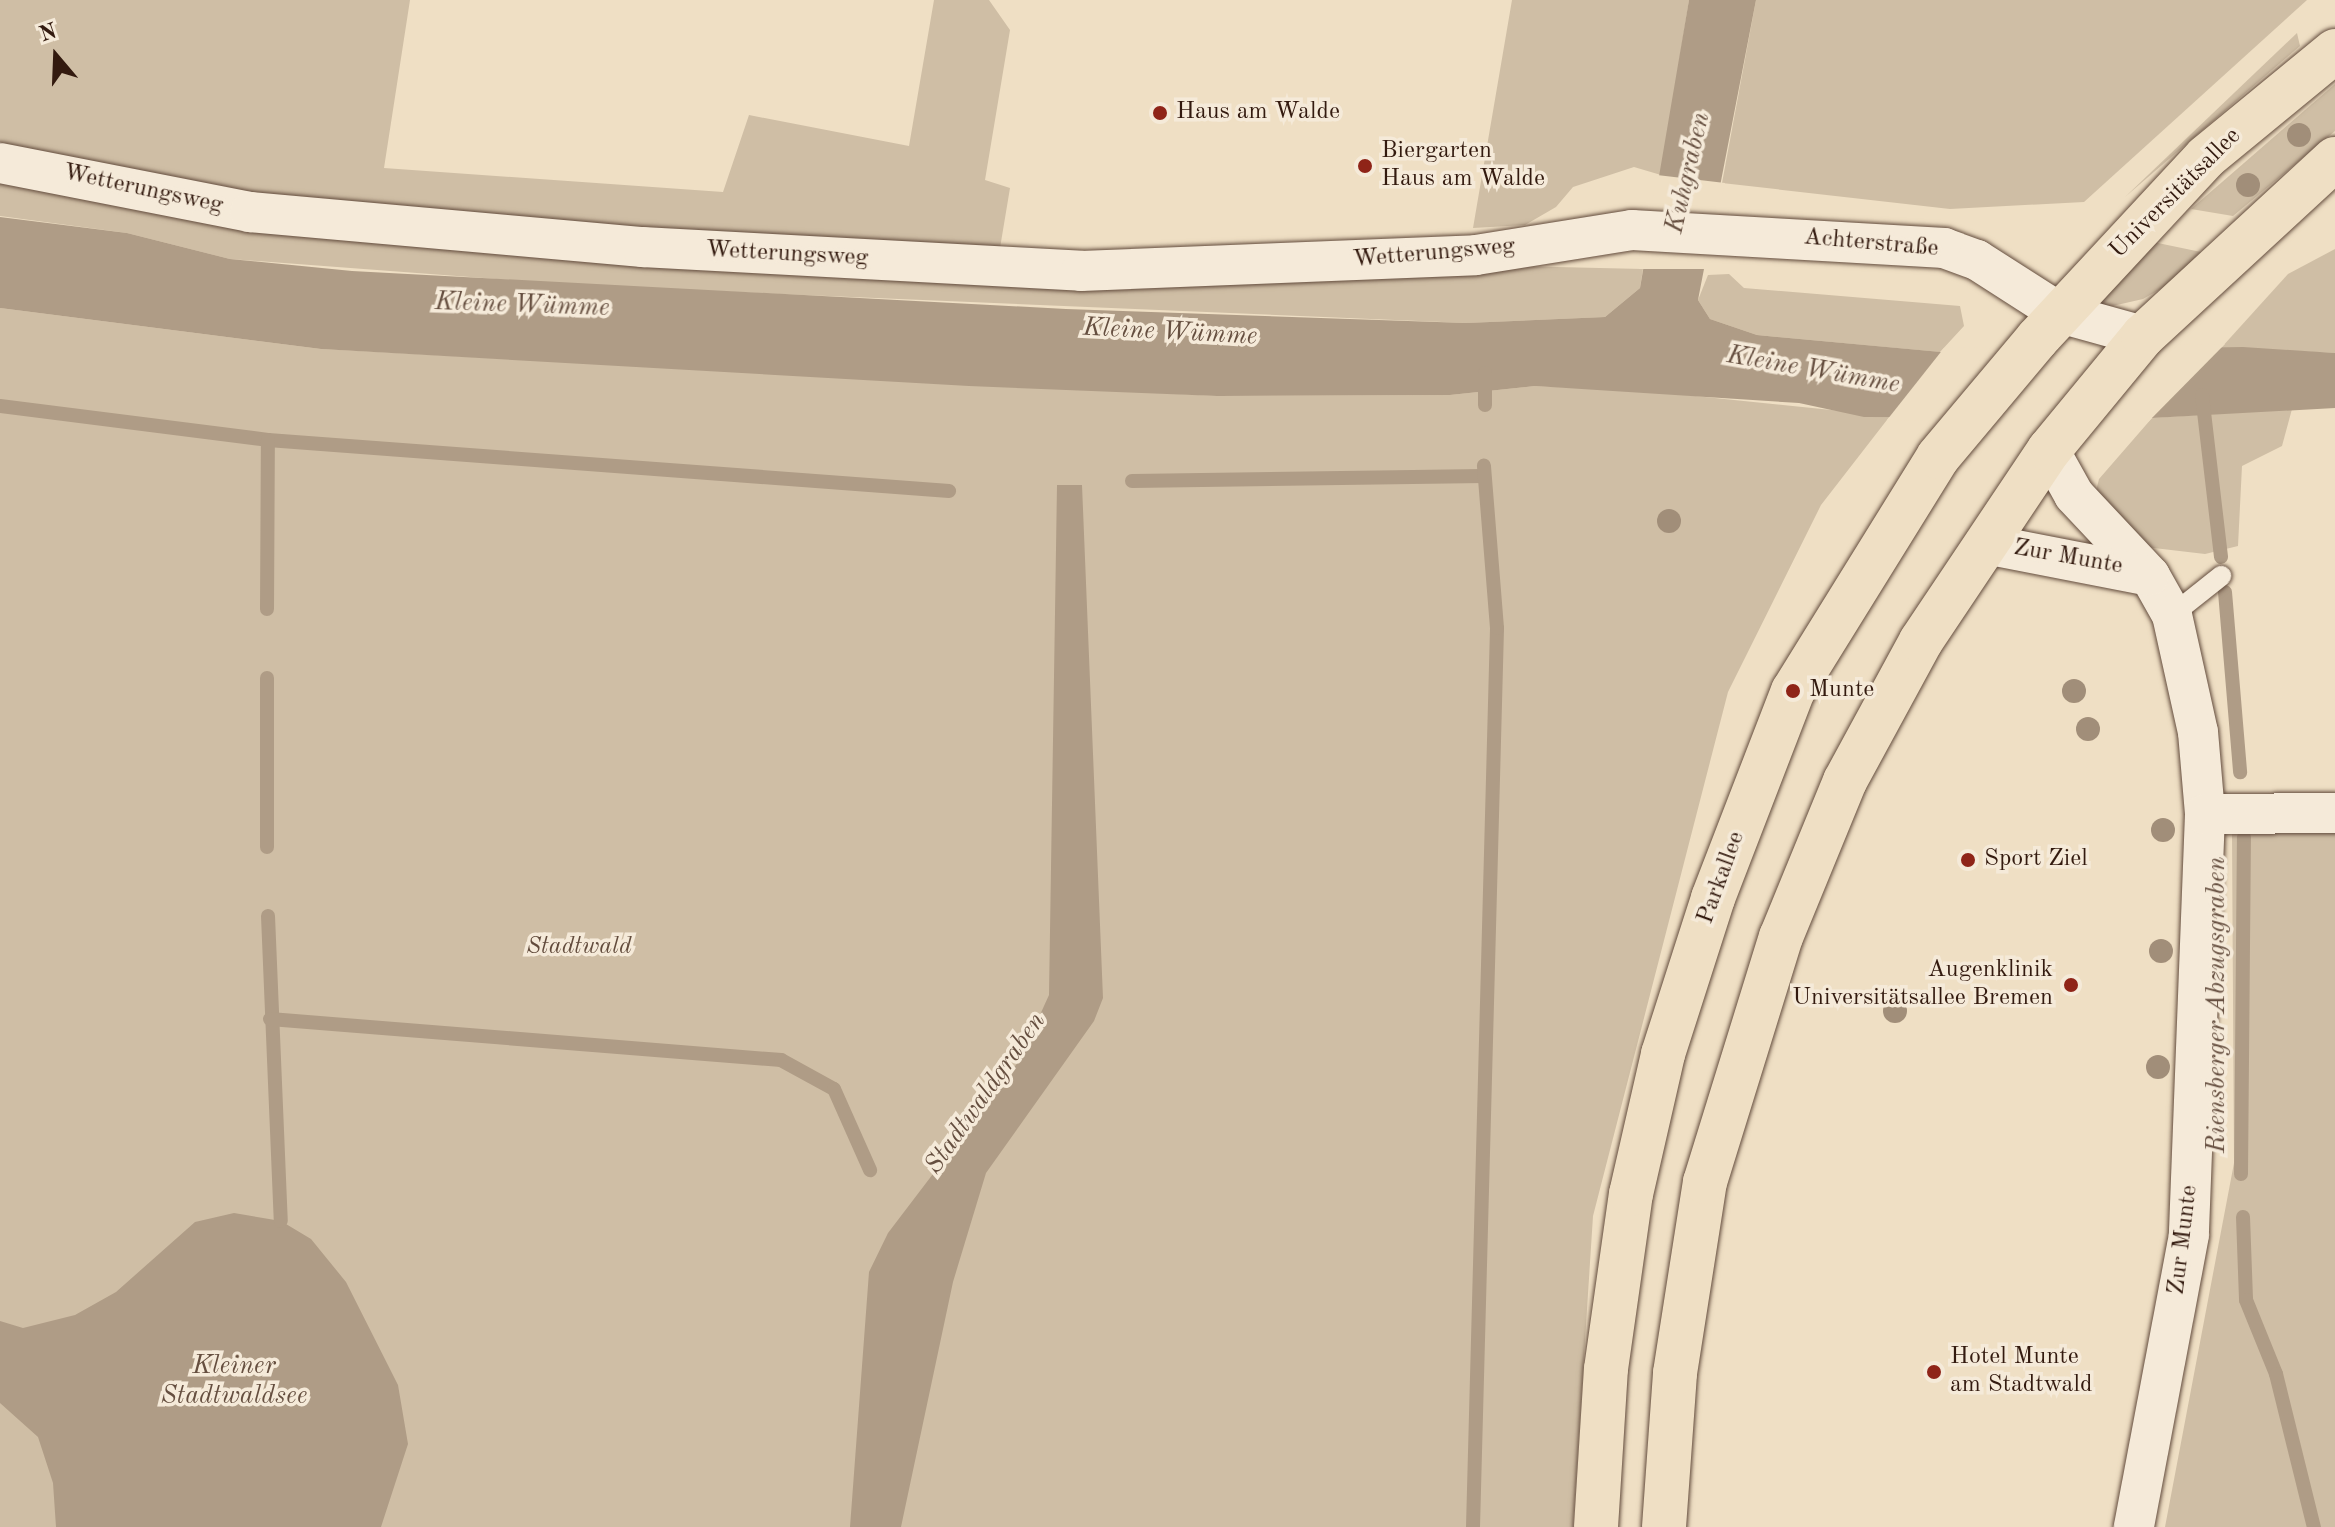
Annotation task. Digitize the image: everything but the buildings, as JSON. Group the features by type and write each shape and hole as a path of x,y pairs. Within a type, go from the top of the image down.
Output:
{"main road":[{"name":"Universitätsallee","path":"2049,326 2206,157 2335,51"},
{"path":"1664,1527 1675,1373 1705,1182 1781,937 1845,781 1921,641 2049,450 2143,336 2335,159"},
{"name":"Parkallee","path":"1596,1527 1606,1369 1631,1194 1663,1054 1713,898 1793,691 1938,457 2049,326"}],"street":[{"name":"Wetterungsweg","path":"0,163 250,212 642,247 1081,271 1476,255 1579,236"},
{"name":"Achterstraße","path":"1579,236 1632,230 1738,232 1944,248 1977,260 2049,326 2143,336"},
{"name":"Zur Munte","path":"2049,450 2074,495 2150,576 2172,615 2198,732 2205,814 2189,1235 2134,1527"},
{"name":"Zur Munte","path":"1985,544 2150,576"},
{"path":"2205,814 2335,813"}],"lane":[{"path":"2172,615 2221,576"}],"green space":[{"path":"0,0 410,0 384,168 723,192 749,115 909,146 934,0 989,0 1010,30 985,180 1010,188 999,254 1643,269 1640,288 1605,317 1466,323 592,286 230,259 127,233 0,216"},
{"path":"1512,0 1689,0 1661,175 1634,167 1573,187 1556,207 1525,225 1473,228"},
{"path":"1756,0 2307,0 2084,202 1950,209 1722,183"},
{"path":"2297,33 2300,46 2125,197"},
{"path":"2335,84 2335,131 2233,216 2191,209"},
{"path":"2153,242 2201,252 2171,283 2143,299 2108,307 2099,302"},
{"path":"2335,249 2335,353 2221,348 2288,274"},
{"path":"1729,274 1744,288 1960,306 1964,326 1940,352 1757,335 1710,319 1698,300 1708,275"},
{"name":"Stadtwald","path":"0,308 321,349 1217,396 1450,395 1535,386 1647,391 1890,416 1821,505 1728,692 1593,1216 1573,1527 0,1527"},
{"path":"2292,409 2282,446 2242,466 2238,546 2205,554 2137,546 2093,503 2099,479 2152,418"},
{"path":"2256,825 2335,829 2335,1527 2165,1527 2234,1163 2232,834"}],"water":[{"path":"1689,0 1756,0 1698,300 1710,319 1757,335 1941,352 2243,347 2335,353 2335,408 2152,418 1864,417 1799,403 1535,386 1450,395 1217,396 969,386 321,349 0,308 0,217 127,233 230,259 352,271 1066,309 1466,323 1605,317 1640,288"},
{"path":"1057,485 1082,485 1103,998 1094,1021 986,1173 953,1282 901,1527 850,1527 869,1272 888,1233 1019,1061 1049,995"},
{"name":"Kleiner Stadtwaldsee","path":"234,1213 281,1221 311,1239 346,1282 398,1385 408,1444 381,1527 56,1527 53,1483 38,1437 0,1403 0,1321 23,1328 75,1315 116,1292 195,1222"}],"pier":[{"path":"1657,175 1725,183 1708,269 1639,269"},
{"path":"2225,344 2148,422 1887,420 1944,348"}],"waterway":[{"path":"1485,373 1485,405"},
{"name":"Riensberger Abzugsgraben","path":"2202,395 2221,557"},
{"path":"0,406 268,440 949,491"},
{"path":"267,609 268,440"},
{"path":"1473,1527 1497,628 1484,466"},
{"path":"1132,481 1484,476"},
{"name":"Riensberger Abzugsgraben","path":"2225,592 2240,772"},
{"path":"267,678 267,847"},
{"name":"Riensberger Abzugsgraben","path":"2241,1174 2244,837"},
{"path":"268,916 281,1221"},
{"path":"270,1019 781,1060 834,1089 870,1170"},
{"name":"Riensberger Abzugsgraben","path":"2243,1217 2246,1300 2276,1374 2314,1527"}],"place":[{"name":"Haus am Walde","path":"1160,113"},
{"name":"Biergarten Haus am Walde","path":"1365,166"},
{"name":"Munte","path":"1793,691"},
{"name":"Sport Ziel","path":"1968,860"},
{"name":"Augenklinik Universitätsallee Bremen","path":"2071,985"},
{"name":"Hotel Munte am Stadtwald","path":"1934,1372"}],"water label":[{"name":"Kuhgraben","path":"1689,173"},
{"name":"Kleine Wümme","path":"522,306"},
{"name":"Kleine Wümme","path":"1170,333"},
{"name":"Kleine Wümme","path":"1813,371"},
{"name":"Stadtwaldgraben","path":"986,1094"}]}
